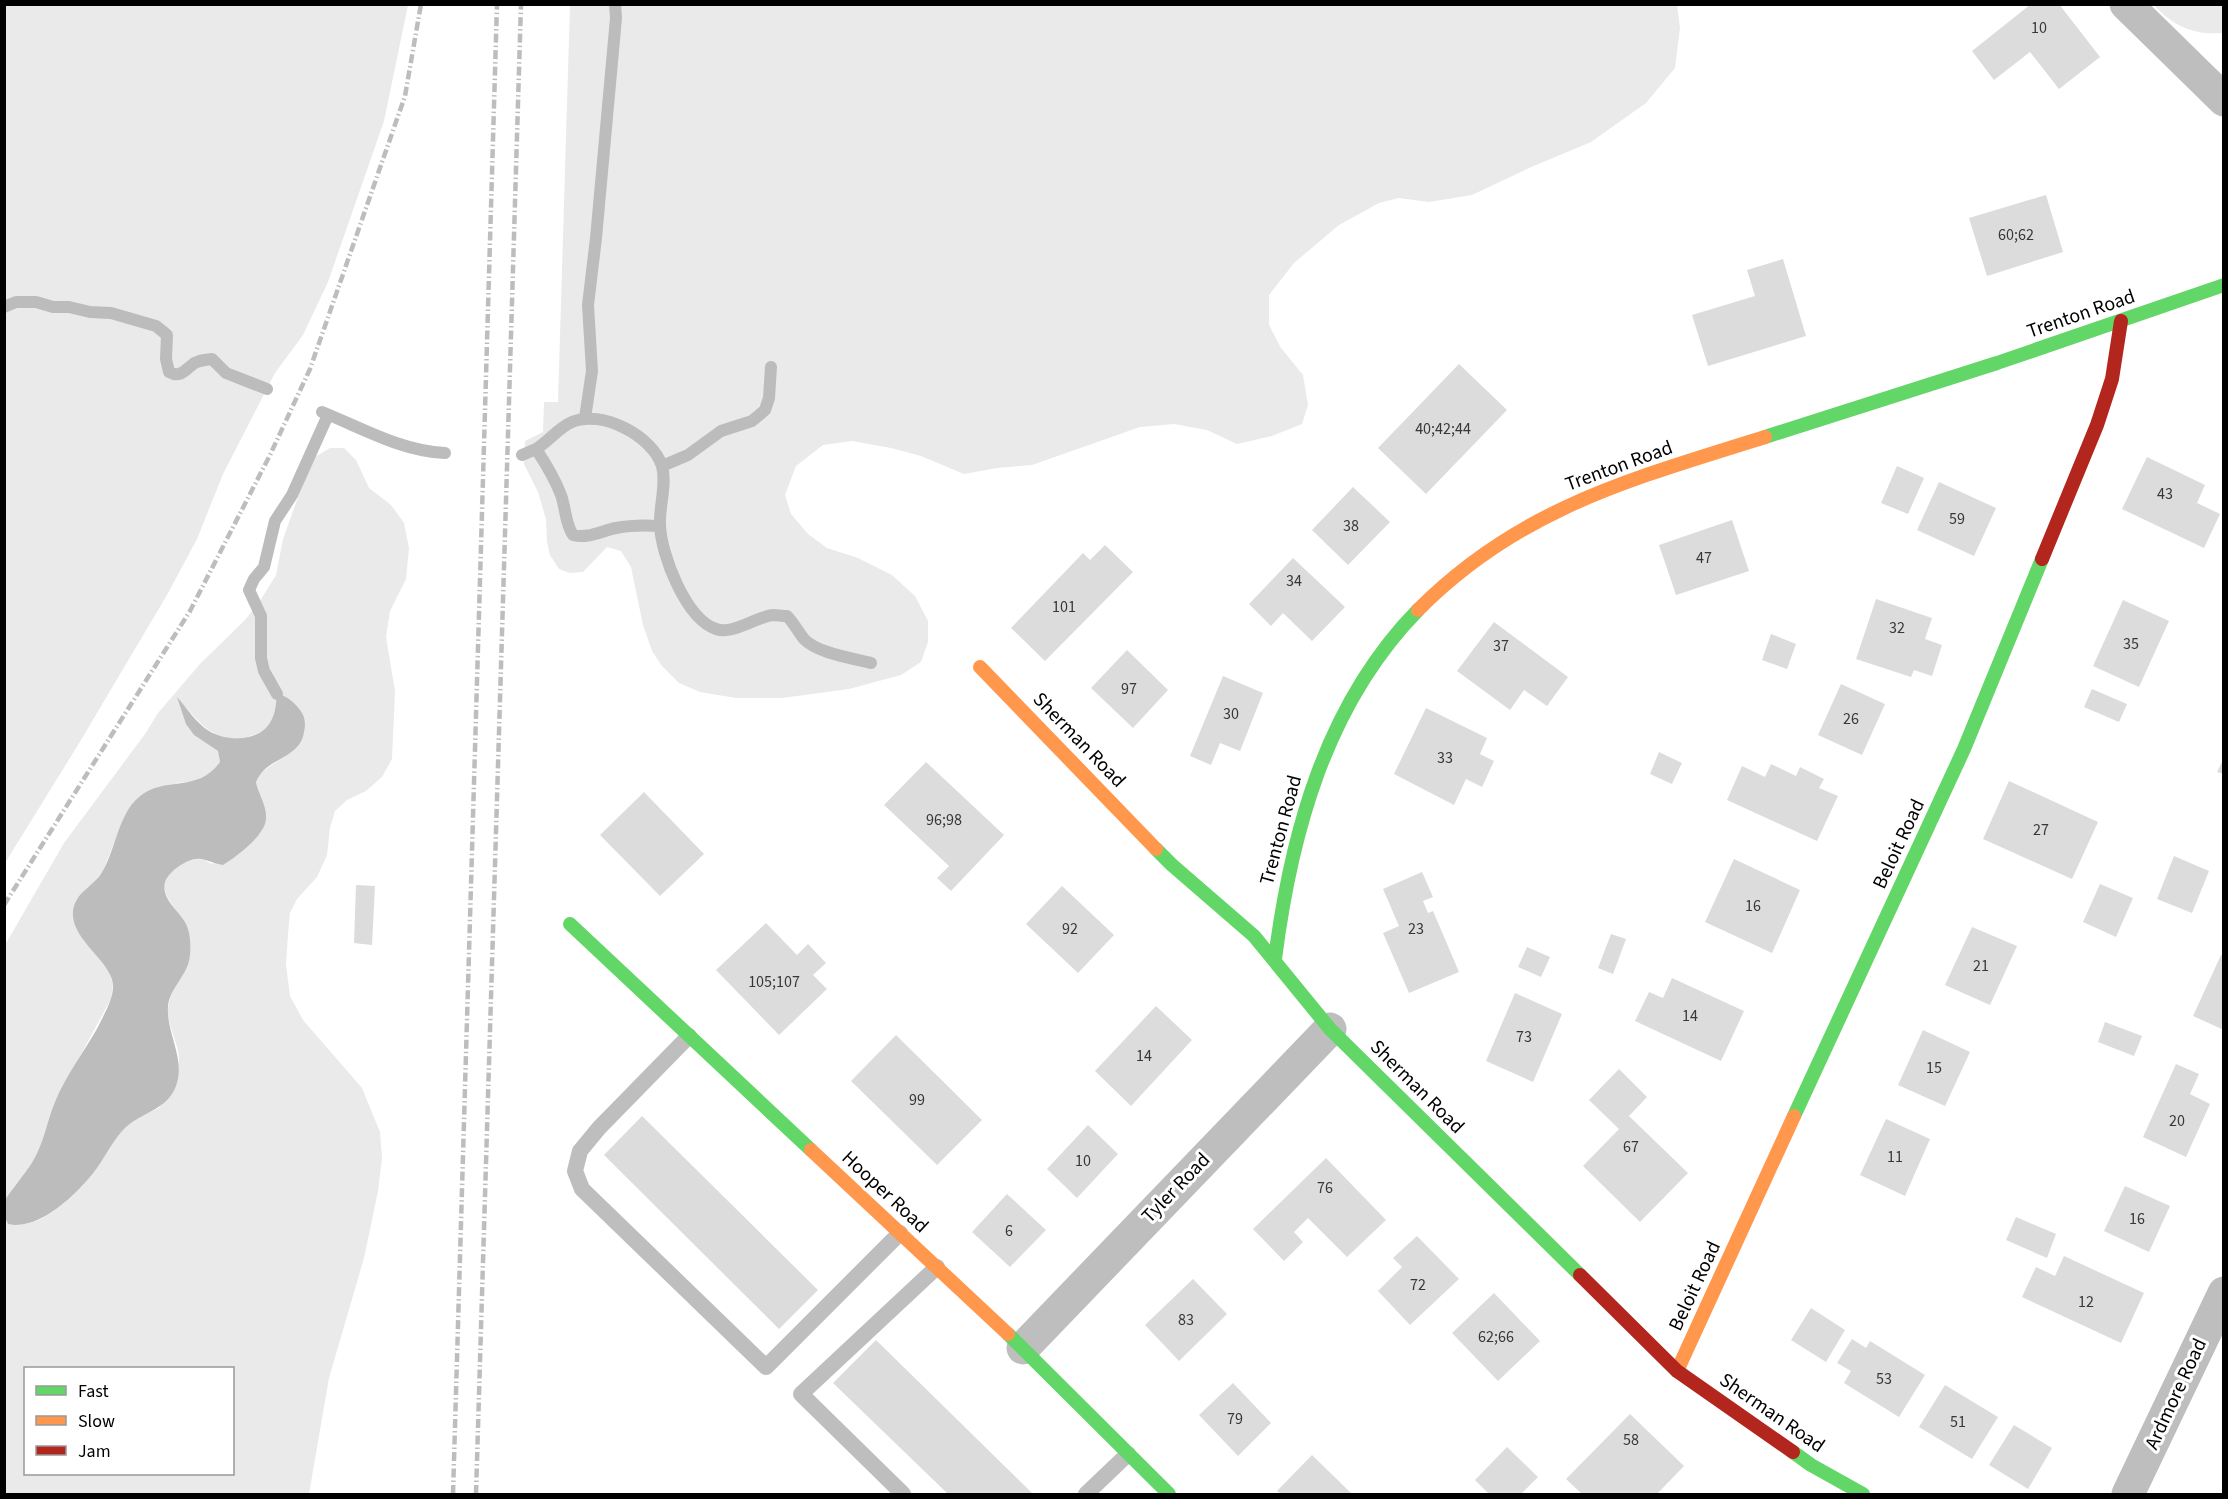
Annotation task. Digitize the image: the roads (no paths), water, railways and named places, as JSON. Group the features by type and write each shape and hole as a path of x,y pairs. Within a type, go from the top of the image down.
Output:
{"street":[{"path":"2126,4 2223,100"},
{"name":"Trenton Road","path":"1275,959 1284,890 1308,797 1329,745 1353,696 1383,650 1400,629 1438,589 1479,556 1529,524 1588,495 1618,484 1997,363 2223,285"},
{"name":"Beloit Road","path":"1677,1371 1964,749 2097,425 2112,379 2121,321"},
{"name":"Sherman Road","path":"980,667 1172,865 1236,919 1275,959 1330,1029 1677,1371 1811,1465 1863,1494"},
{"name":"Hooper Road","path":"570,924 1023,1348 1169,1494"},
{"name":"Tyler Road","path":"1023,1348 1330,1029"},
{"name":"Ardmore Road","path":"2128,1494 2223,1293"}],"lane":[{"path":"689,1036 599,1128 580,1151 576,1171 582,1189 766,1367 900,1233"},
{"path":"903,1494 801,1394 937,1267"},
{"path":"1086,1494 1128,1454"}],"waterway":[{"path":"585,418 592,371 588,305 616,18 615,4"},
{"path":"4,307 16,302 36,302 53,307 111,313 156,326 167,335 166,359 169,372 179,374 196,362 212,359 226,373 267,389"},
{"path":"662,466 688,455 721,431 752,421 765,410 769,398 771,367"},
{"path":"322,412 397,443 445,453"},
{"path":"277,694 264,671 261,658 261,616 249,590 254,579 264,567 275,521 292,495 328,415"},
{"path":"536,449 567,425 584,419 611,422 637,435 657,455 662,466 664,481 661,538 670,568 685,600 705,623 716,629 730,630 766,616 787,616 804,639 817,648 871,663"},
{"path":"522,455 536,449 540,455 559,489 568,526 573,535 589,535 627,526 660,526"}],"railway":[{"path":"4,905 190,611 270,455 310,369 405,96 421,4"},
{"path":"453,1494 497,4"},
{"path":"476,1494 521,4"}]}
